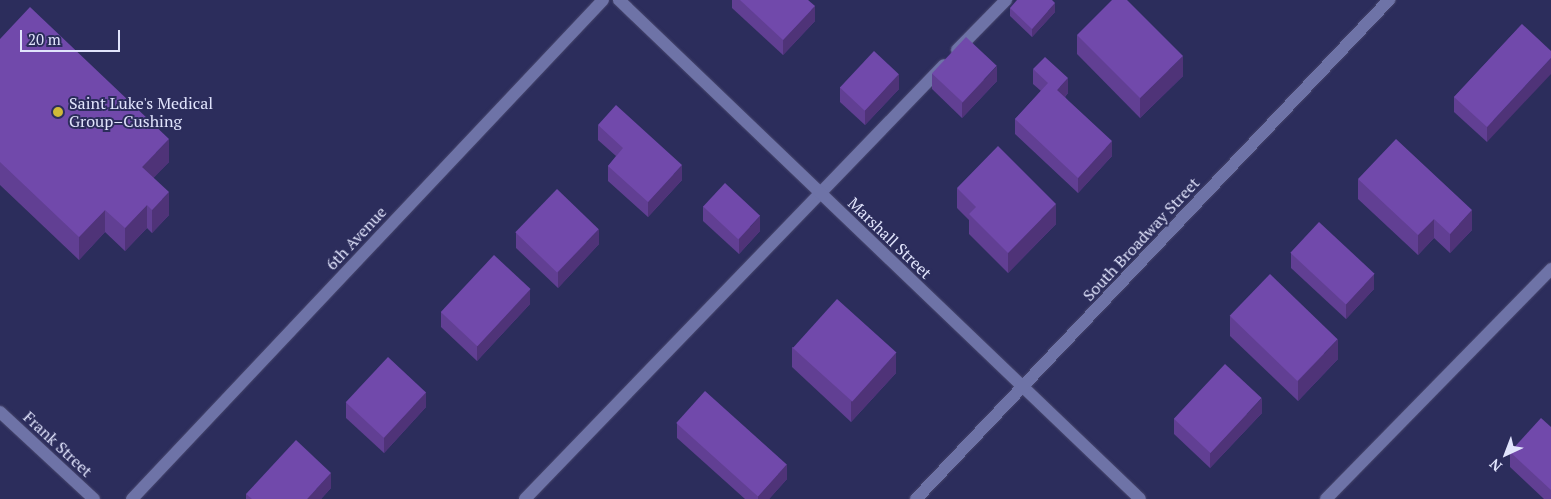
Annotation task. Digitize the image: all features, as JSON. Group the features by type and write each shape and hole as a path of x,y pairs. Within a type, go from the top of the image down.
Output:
{"street":[{"name":"6th Avenue","path":"132,499 603,0"},
{"name":"Marshall Street","path":"619,0 1140,499"},
{"path":"525,499 1006,0"},
{"name":"South Broadway Street","path":"916,499 1389,0"},
{"path":"1326,499 1551,269"},
{"name":"Frank Street","path":"0,412 94,499"}],"building":[{"path":"740,0 808,0 815,6 783,40"},
{"path":"1017,0 1052,0 1055,3 1032,29 1010,8"},
{"path":"1112,0 1127,0 1183,56 1140,98 1077,35"},
{"name":"Saint Luke's Medical Group–Cushing","path":"30,7 169,139 142,167 169,192 152,210 147,205 125,228 105,210 79,237 0,162 0,39"},
{"path":"1522,24 1551,51 1551,58 1487,127 1454,97"},
{"path":"966,37 997,66 963,102 932,74"},
{"path":"874,51 899,74 865,111 840,88"},
{"path":"1045,57 1068,78 1057,90 1112,141 1078,178 1015,119 1048,83 1033,69"},
{"path":"616,105 682,165 648,202 608,166 623,148 598,125"},
{"path":"1396,139 1472,210 1450,234 1434,219 1418,235 1358,179"},
{"path":"998,146 1056,204 1008,253 969,214 976,207 957,188"},
{"path":"725,183 760,216 738,239 703,206"},
{"path":"557,189 599,229 557,272 515,232"},
{"path":"1319,222 1375,274 1346,305 1290,253"},
{"path":"494,255 531,289 477,346 441,312"},
{"path":"1270,274 1338,339 1297,381 1230,316"},
{"path":"837,299 896,353 852,402 793,348"},
{"path":"388,357 426,392 384,438 346,402"},
{"path":"1225,364 1262,398 1210,453 1174,419"},
{"path":"705,391 787,465 758,497 676,423"},
{"path":"1541,418 1551,427 1551,490 1510,452"},
{"path":"296,440 331,473 307,499 252,499 246,494"}],"place":[{"name":"Saint Luke's Medical Group–Cushing","path":"58,112"}]}
